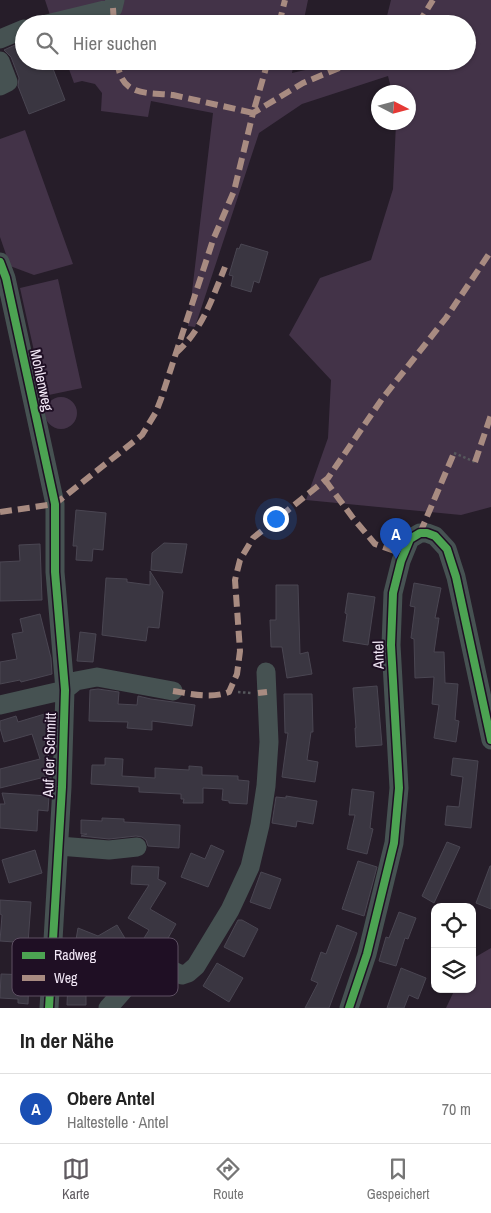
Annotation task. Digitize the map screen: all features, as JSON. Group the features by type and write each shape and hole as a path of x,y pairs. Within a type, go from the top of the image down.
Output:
{"street":[{"path":"84,15 113,8 115,0"},
{"path":"2,33 15,31"},
{"path":"0,61 8,82 0,86"},
{"name":"Mohlenweg","path":"0,262 6,278 55,504"},
{"name":"Auf der Schmitt","path":"53,938 65,690 56,587 55,504"},
{"name":"Antel","path":"349,1008 367,954 394,843 398,788 391,645 393,593 406,546 410,539 420,534 427,533 435,536 448,549 456,577 491,740"},
{"path":"178,973 182,975 188,973 196,966 230,910 250,867 260,825 266,786 269,742 266,672"},
{"path":"0,705 65,690 76,681 97,677 173,691"},
{"path":"58,846 108,850 137,848"},
{"path":"108,1008 119,996"}],"path":[{"path":"454,452 475,462"},
{"path":"238,692 258,693"}],"shaded area":[{"path":"45,0 308,0 305,15 50,15"},
{"path":"391,0 491,0 491,507 461,515 306,500 328,438 331,380 289,335 320,278 371,260 393,189 396,130 416,130 416,85 390,85 388,76 302,104 259,133 195,327 188,326 213,113 151,101 148,117 101,111 102,93 95,84 82,81 74,83 69,70 292,70 292,73 305,70 476,70 476,15 387,15"},
{"path":"25,130 73,264 34,275 10,266 0,237 0,139"},
{"path":"58,279 82,388 44,396 20,288"},
{"path":"61,397 67,398 72,402 76,407 76,419 72,424 67,428 61,429 55,428 50,424 46,419 45,413 46,407 50,402 55,398"},
{"path":"491,948 491,1008 446,1008 453,993 476,993 476,957"}],"building":[{"path":"15,45 15,68 11,57 4,50"},
{"path":"16,70 53,70 65,100 29,114 18,86 19,78"},
{"path":"241,244 268,252 259,283 254,281 251,292 231,286 233,276 229,275 237,248 239,249"},
{"path":"76,510 106,513 103,550 93,549 92,561 76,560 77,546 73,546"},
{"path":"164,543 187,544 182,573 151,570 152,553"},
{"path":"40,544 42,600 0,601 0,562 20,561 19,545"},
{"path":"150,571 163,592 159,628 148,627 146,641 102,635 106,578 127,579 127,582 150,585"},
{"path":"414,583 441,588 435,618 439,618 434,652 444,652 445,683 458,684 455,720 459,721 456,742 434,738 439,705 432,704 434,677 415,678 414,639 411,638 415,607 410,606"},
{"path":"276,585 298,585 300,654 308,652 312,674 287,678 282,647 271,647 270,620 276,620"},
{"path":"348,593 375,597 368,645 343,641"},
{"path":"40,614 51,658 52,674 21,682 20,680 0,684 0,662 17,659 12,634 23,632 20,619"},
{"path":"80,632 96,634 93,662 77,661"},
{"path":"377,686 382,745 356,747 353,688"},
{"path":"98,689 119,692 118,704 137,705 138,696 195,705 192,726 152,721 152,730 127,728 128,722 89,721 90,690"},
{"path":"284,694 312,694 313,732 311,732 307,760 318,762 315,782 282,777 288,733 285,733"},
{"path":"48,713 53,728 52,739 45,741 51,766 51,784 47,785 45,777 0,788 0,769 40,759 32,734 4,742 0,721 16,716 18,722"},
{"path":"105,758 123,759 122,776 155,778 155,768 189,770 189,766 202,767 202,775 238,776 238,780 249,781 247,804 229,803 229,801 222,800 223,789 203,788 203,803 183,803 184,799 181,799 181,794 139,792 139,787 91,784 92,765 105,765"},
{"path":"453,758 478,761 471,828 445,825 447,806 459,807 463,777 451,775"},
{"path":"352,789 374,792 370,828 373,829 367,854 347,849 355,815 349,815"},
{"path":"2,793 49,796 48,811 38,810 37,831 0,828 0,804 5,804"},
{"path":"286,796 317,801 313,824 297,821 296,827 272,823 276,797 286,798"},
{"path":"102,818 124,819 124,822 180,825 179,848 148,846 146,840 136,836 109,839 81,836 87,834 81,834 81,820 102,821"},
{"path":"447,842 460,847 434,903 422,896"},
{"path":"211,845 224,851 208,887 181,877 191,853 205,859"},
{"path":"35,850 42,873 9,883 2,860"},
{"path":"358,861 377,867 364,916 342,909"},
{"path":"132,866 159,867 158,879 166,883 150,909 176,924 168,938 144,938 149,930 128,918 149,885 131,884"},
{"path":"490,866 491,866 491,909 476,903"},
{"path":"261,872 281,879 270,909 250,902"},
{"path":"0,900 31,902 28,938 12,938 12,942 0,941 2,915 0,914"},
{"path":"399,912 416,918 408,939 405,938 396,966 379,961 386,937 389,938"},
{"path":"238,920 242,920 258,929 244,957 224,947"},
{"path":"117,925 125,938 76,938 78,928 98,936"},
{"path":"337,925 357,933 329,1008 305,1008 318,983 311,980 321,952 326,954"},
{"path":"217,963 243,978 229,1002 203,986"},
{"path":"401,968 426,978 418,999 409,995 404,1008 387,1008"},
{"path":"1,974 12,974 12,996 28,996 28,1004 18,1003 18,999 0,998"},
{"path":"67,996 86,996 86,1005 67,1005"}],"marked path":[{"path":"281,15 285,0"},
{"path":"424,15 433,0"},
{"path":"113,8 113,15"},
{"path":"119,70 123,80 128,86 136,90 146,93 173,95 253,113 265,70"},
{"path":"0,512 55,504 142,435 156,412 161,399 213,240 234,191 253,113 303,83 334,70"},
{"path":"173,691 208,696 229,692 237,674 240,651 235,580 240,560 253,538 328,478 382,399 446,318 491,251"},
{"path":"176,353 200,324 225,267"},
{"path":"475,462 491,415"},
{"path":"420,533 454,453"},
{"path":"325,480 375,544 403,554"},
{"path":"258,693 267,692"}],"cycle path":[{"path":"0,262 6,278 55,504 55,572 65,690 62,787 53,938"},
{"path":"349,1008 367,954 394,843 399,788 391,645 393,593 401,561 410,539 420,533 435,536 447,549 456,577 491,740"},
{"path":"49,1008 50,996"}],"place":[{"name":"Obere Antel","path":"396,559"}]}
